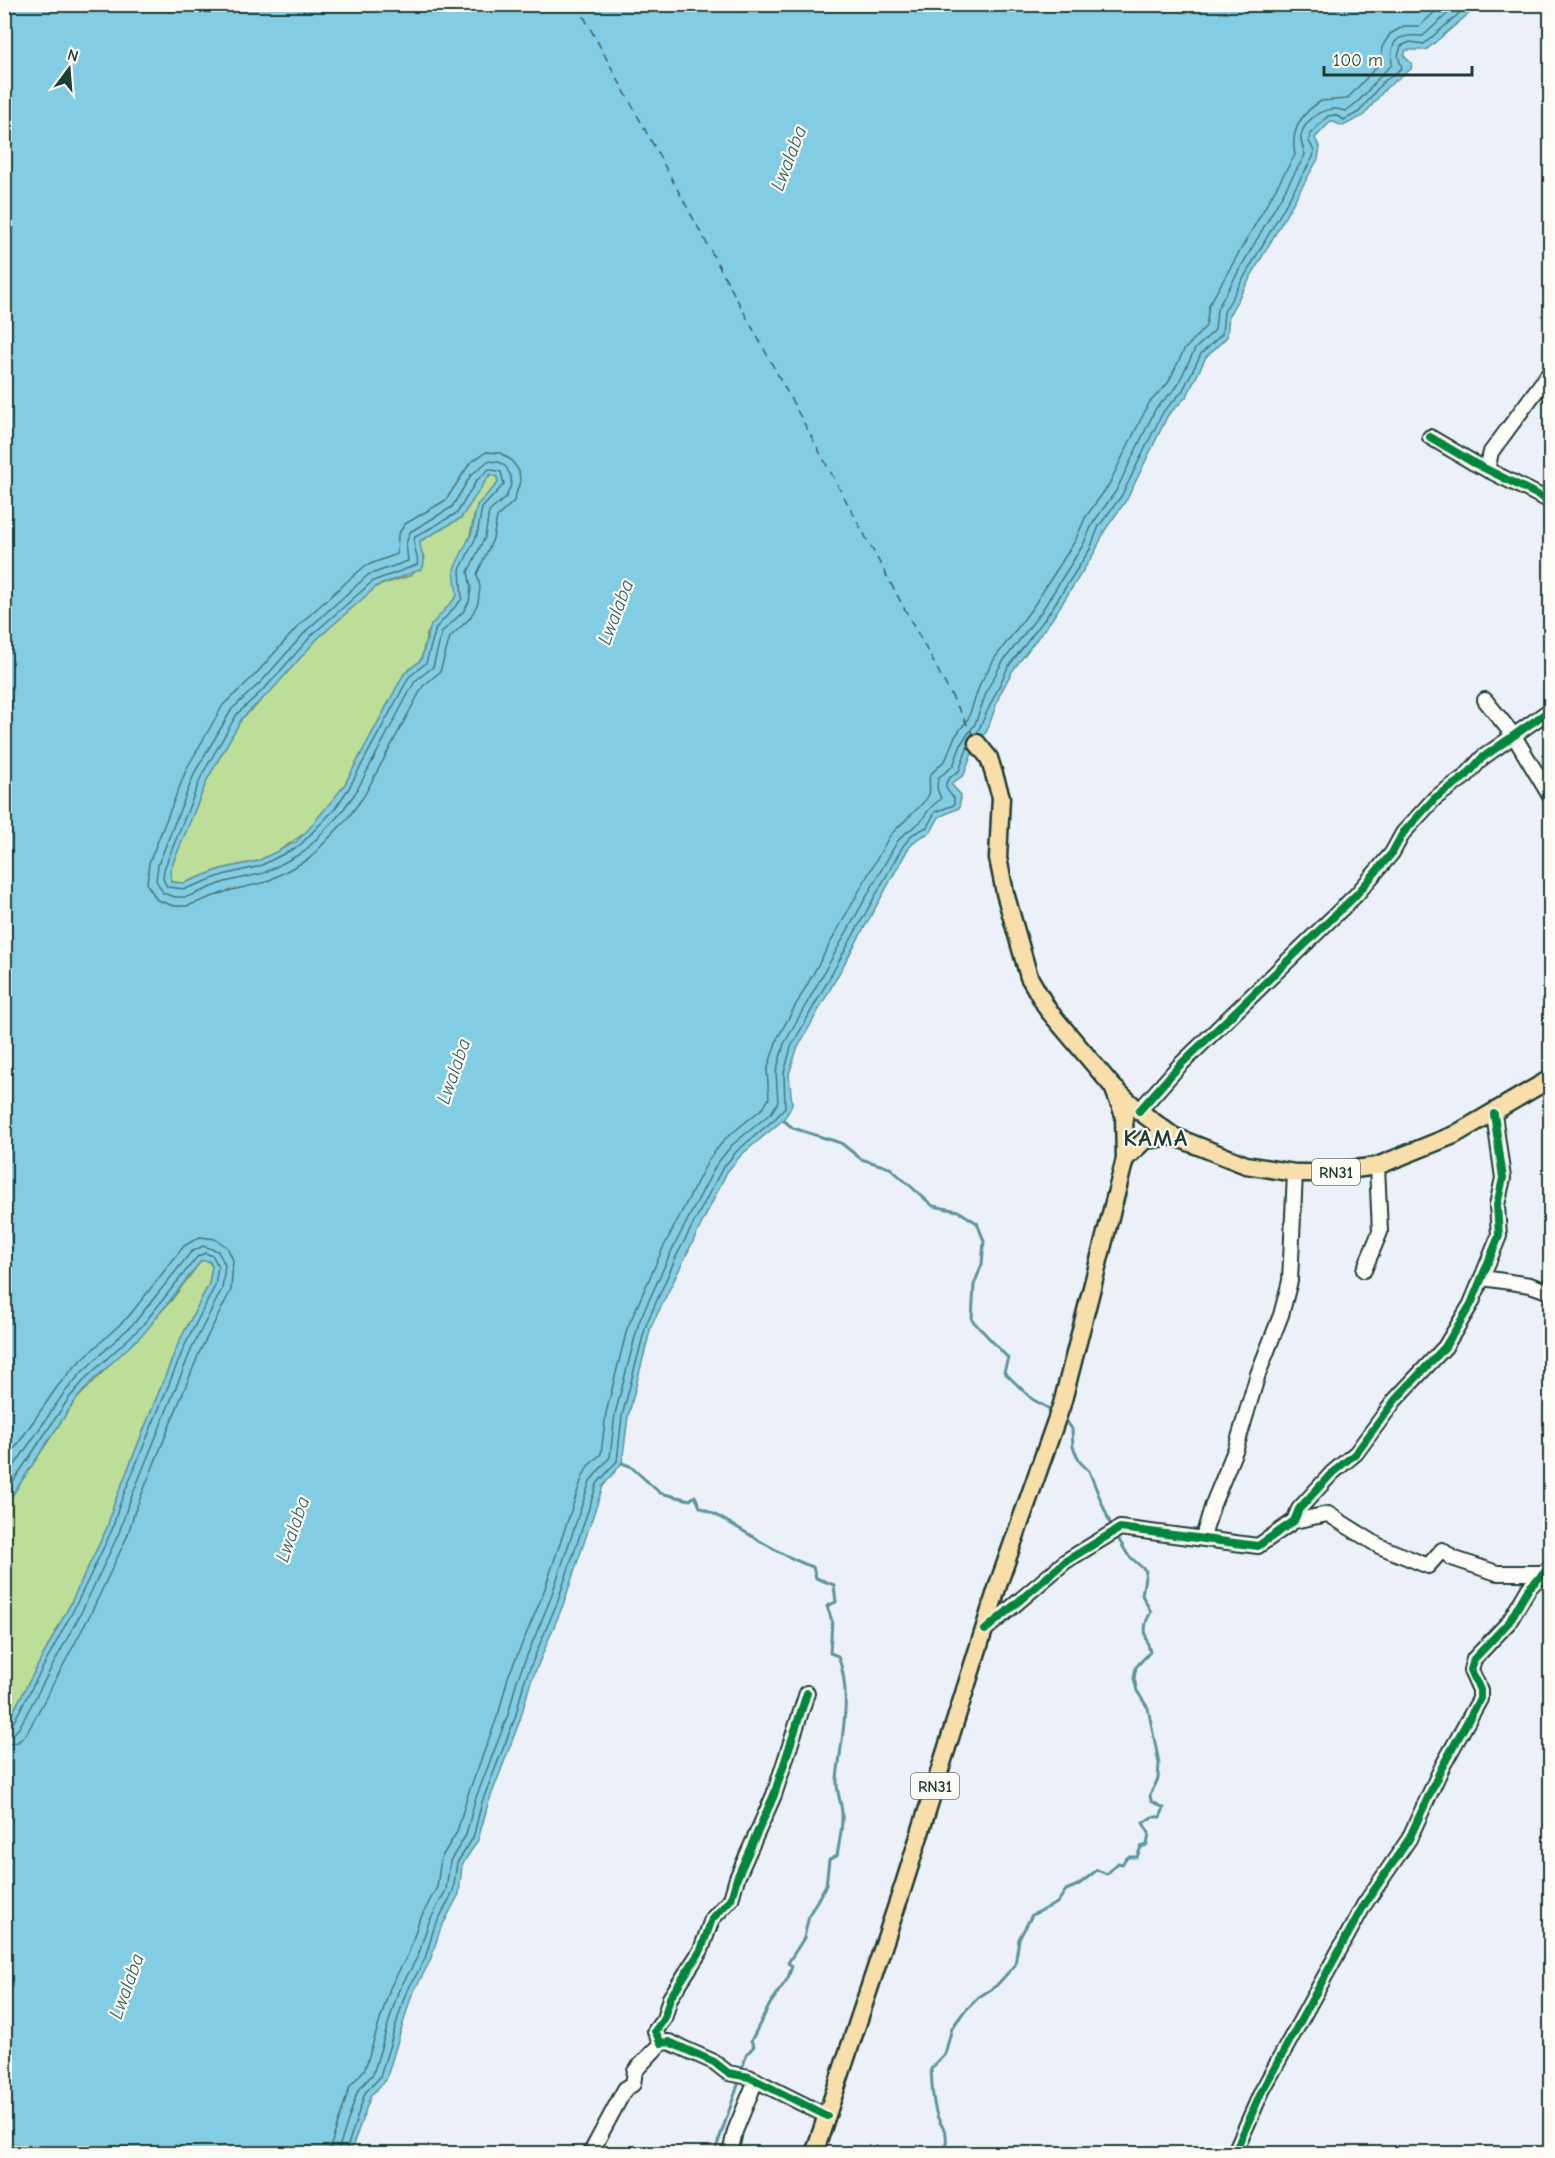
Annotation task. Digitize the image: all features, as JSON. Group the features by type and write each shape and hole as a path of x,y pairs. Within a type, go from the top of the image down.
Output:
{"main road":[{"path":"977,743 989,758 1001,797 998,858 1005,893 1029,977 1048,1010 1113,1088 1139,1112 1173,1136"},
{"name":"RN31","path":"1173,1136 1246,1165 1295,1173 1325,1173 1377,1166 1454,1135 1494,1114 1551,1079"},
{"path":"1113,1088 1124,1116 1125,1159"},
{"path":"1125,1159 1145,1140 1173,1136"},
{"name":"RN31","path":"814,2154 999,1582 1059,1412 1125,1159"}],"street":[{"path":"1487,470 1491,452 1551,372"},
{"path":"1430,437 1487,470 1551,501"},
{"path":"1485,700 1514,736 1551,796"},
{"path":"1139,1112 1179,1065 1356,895 1392,853 1403,833 1435,798 1551,710"},
{"path":"1294,1521 1299,1509 1332,1473 1355,1455 1395,1400 1445,1347 1471,1305 1500,1236 1497,1205 1503,1178 1494,1114"},
{"path":"1364,1270 1380,1232 1377,1166"},
{"path":"1203,1537 1216,1495 1236,1448 1258,1374 1281,1315 1290,1281 1295,1173"},
{"path":"1483,1278 1530,1285 1551,1292"},
{"path":"985,1630 1066,1561 1120,1528 1258,1545 1294,1521 1330,1515 1379,1546 1428,1566 1442,1550 1452,1558 1497,1573 1548,1570"},
{"path":"1234,2154 1262,2091 1364,1905 1409,1839 1442,1767 1480,1699 1480,1690 1471,1670 1474,1659 1509,1622 1529,1588 1548,1570"},
{"path":"661,2043 656,2030 664,2019 670,1998 700,1950 712,1919 730,1901 737,1878 774,1795 807,1693"},
{"path":"590,2154 625,2089 633,2084 634,2071 661,2043 669,2042 714,2062 728,2073 756,2080 827,2116"},
{"path":"730,2154 735,2131 756,2080"}],"green space":[{"path":"492,474 497,477 498,483 475,512 457,596 427,634 421,660 404,674 344,786 329,806 308,831 277,852 258,861 221,869 184,883 171,882 170,870 208,778 242,718 254,708 317,639 359,601 377,586 412,575 425,558 420,550 420,541 461,518 482,484"},
{"path":"207,1260 212,1266 209,1284 179,1342 114,1504 107,1528 70,1605 5,1727 5,1506 74,1402 170,1302 201,1261"}],"water":[{"name":"Lwalaba","path":"5,5 1479,5 1426,50 1406,50 1404,56 1412,64 1411,69 1386,88 1363,116 1343,126 1331,121 1315,138 1320,148 1318,159 1229,315 1227,337 1206,357 1187,396 1168,415 1127,499 1105,530 1095,552 1052,619 1013,670 1000,694 987,731 974,748 964,775 951,784 961,795 959,808 939,817 931,832 917,839 908,849 797,1049 789,1074 792,1104 789,1111 783,1120 741,1155 727,1172 651,1327 628,1417 622,1463 603,1486 563,1605 530,1684 520,1720 488,1804 478,1840 462,1865 459,1894 440,1930 430,1961 411,1997 386,2080 371,2095 350,2153 5,2153 5,1727 70,1605 107,1528 114,1504 179,1342 209,1284 212,1266 209,1261 201,1261 145,1332 91,1382 74,1402 5,1506","holes":["490,474 497,477 498,483 477,505 472,532 454,569 457,596 431,625 421,660 404,674 344,786 296,842 258,861 221,869 184,883 171,882 170,870 208,778 242,718 272,690 317,639 377,586 422,569 424,559 420,541 461,518"]}],"waterway":[{"path":"783,1120 793,1128 841,1143 861,1159 890,1168 933,1206 958,1211 977,1223 984,1241 982,1264 974,1285 972,1320 1008,1358 1004,1372 1032,1399 1053,1411"},
{"path":"1064,1417 1072,1429 1073,1447 1080,1462 1089,1471 1112,1528"},
{"path":"622,1463 630,1466 660,1493 690,1500 695,1496 700,1507 770,1547 813,1567 816,1578 834,1585 836,1602 827,1606 832,1621 830,1653 838,1656 845,1686 843,1733 837,1779 842,1810 837,1856 829,1860 826,1885 809,1915 804,1938 788,1963 792,1966 788,1978 770,2004 751,2041 754,2046 747,2054 741,2071"},
{"path":"945,2154 946,2137 935,2108 931,2069 945,2054 952,2028 963,2013 979,1997 996,1986 1015,1965 1019,1939 1032,1915 1057,1903 1066,1890 1078,1885 1097,1870 1107,1874 1128,1857 1137,1857 1141,1847 1147,1845 1149,1833 1143,1823 1152,1817 1160,1817 1164,1808 1151,1801 1150,1795 1158,1779 1159,1763 1148,1708 1137,1691 1134,1678 1136,1667 1150,1652 1145,1627 1151,1612 1142,1595 1146,1571 1128,1555 1116,1535"},
{"path":"714,2154 740,2079"}],"ferry route":[{"path":"577,4 974,737"}],"cycle path":[{"path":"1430,437 1474,463 1550,501"},
{"path":"1139,1111 1179,1066 1356,895 1392,853 1403,833 1435,798 1466,776 1482,758 1550,710"},
{"path":"985,1630 1066,1561 1120,1528 1258,1546 1294,1521 1299,1509 1332,1473 1356,1453 1395,1400 1445,1347 1471,1304 1499,1236 1497,1205 1503,1178 1494,1114"},
{"path":"1234,2154 1262,2091 1364,1905 1409,1839 1442,1767 1480,1699 1480,1690 1471,1670 1474,1659 1509,1622 1529,1588 1550,1567"},
{"path":"807,1693 774,1795 737,1878 731,1899 712,1919 701,1950 670,1998 664,2019 655,2031 661,2043 669,2042 714,2062 728,2073 749,2077 827,2116"}],"district":[{"name":"KAMA","path":"1156,1138"}]}
